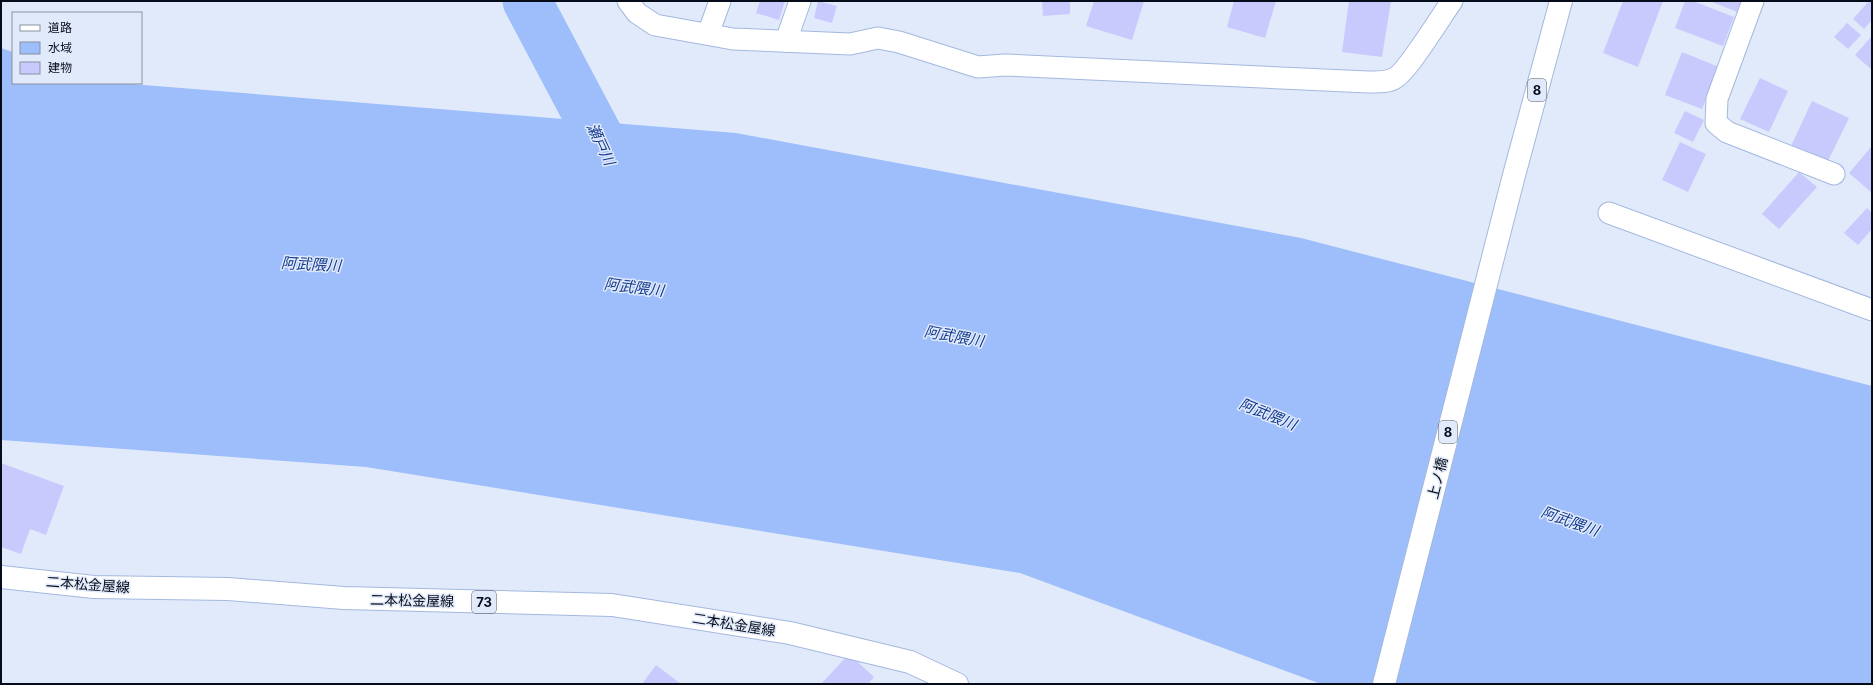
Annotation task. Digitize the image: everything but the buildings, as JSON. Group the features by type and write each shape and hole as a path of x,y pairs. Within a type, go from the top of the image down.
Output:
{"main road":[{"name":"上ノ橋","path":"1384,684 1512,179 1561,1"},
{"name":"二本松金屋線","path":"1,577 94,587 228,589 344,598 612,605 790,633 910,662 956,684"}],"street":[{"path":"628,1 637,13 655,25 733,39 850,44 878,38 899,42 978,67 1005,64 1385,82 1396,78 1402,71 1452,1"},
{"path":"708,34 720,1"},
{"path":"786,42 800,1"},
{"path":"1753,1 1717,100 1716,123 1727,132 1834,174"},
{"path":"1609,213 1872,310"}],"water":[{"name":"阿武隈川","path":"1,48 12,52 12,84 131,84 736,133 1301,238 1872,386 1872,684 1321,684 1020,573 366,467 1,440"}],"waterway":[{"name":"瀬戸川","path":"527,1 598,135 619,183"}]}
